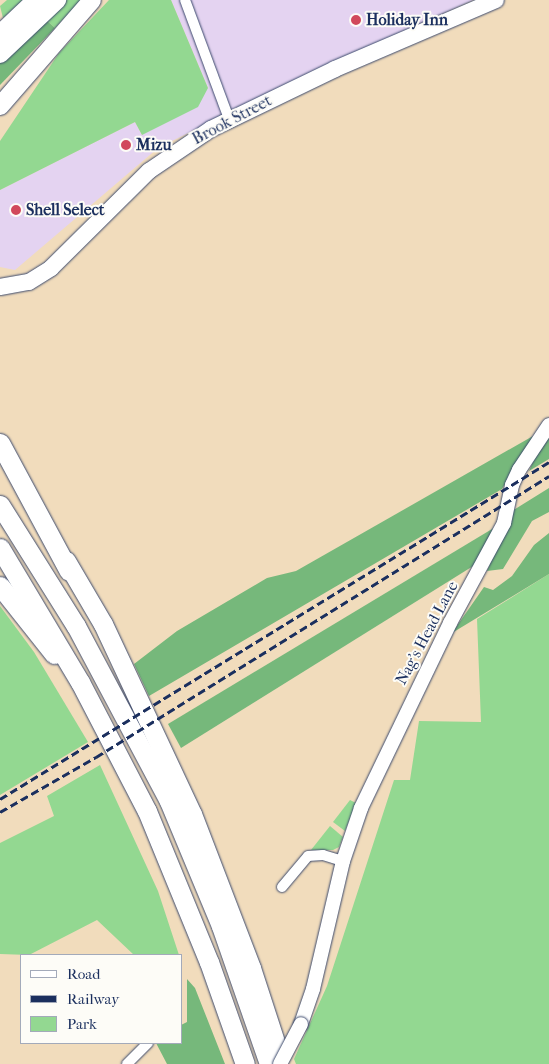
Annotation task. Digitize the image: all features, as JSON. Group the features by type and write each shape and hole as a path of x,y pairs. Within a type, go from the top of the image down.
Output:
{"highway":[{"path":"0,34 36,0"},
{"path":"0,54 58,0"},
{"path":"0,106 92,0"},
{"path":"0,443 103,624 192,814 249,960 281,1064"},
{"path":"0,505 95,658 185,838"},
{"path":"0,548 80,682 157,836 209,962 245,1064"},
{"path":"66,561 154,748 185,838 224,935 270,1064"},
{"path":"0,586 80,682"}],"main road":[{"name":"Brook Street","path":"0,286 29,282 51,268 149,171 229,119 335,69 496,0"}],"street":[{"path":"185,0 229,119"},
{"name":"Nag's Head Lane","path":"281,1064 300,1024 313,989 343,861 376,773 504,523 512,485 519,470 549,425"},
{"path":"282,887 308,856 323,855 343,861"},
{"path":"127,1064 147,1044"}],"shaded area":[{"path":"171,0 473,0 315,70 158,148 15,270 0,267 0,190 135,122 142,135 208,88"}],"green space":[{"path":"7,0 23,0 3,18 0,6"},
{"path":"65,0 81,0 55,28 44,18"},
{"path":"109,0 171,0 208,88 198,107 142,135 135,122 0,190 0,141 59,53"},
{"path":"44,18 55,28 0,85 0,61"},
{"path":"549,434 549,459 529,471 540,446"},
{"path":"533,436 502,489 149,696 134,664 177,631 267,578 296,571"},
{"path":"549,488 549,512 532,521 503,569 487,571 512,511"},
{"path":"502,523 478,563 181,748 168,724"},
{"path":"549,533 549,574 452,633 484,587 493,590 512,576 534,545"},
{"path":"549,574 549,1064 296,1064 294,1059 327,986 394,780 410,780 419,721 481,722 477,619"},
{"path":"0,606 34,652 88,742 0,795"},
{"path":"100,765 158,891 179,954 133,954 97,920 31,954 0,954 0,843 54,816 47,796"},
{"path":"350,800 356,803 345,831 333,822"},
{"path":"330,826 343,837 339,847 333,850 311,850"},
{"path":"187,979 195,988 225,1064 167,1064 157,1044 182,1044 182,1024 187,1022"}],"railway":[{"path":"0,799 549,462"},
{"path":"0,812 96,757 549,476"}],"place":[{"name":"Holiday Inn","path":"356,20"},
{"name":"Mizu","path":"126,145"},
{"name":"Shell Select","path":"16,210"}]}
